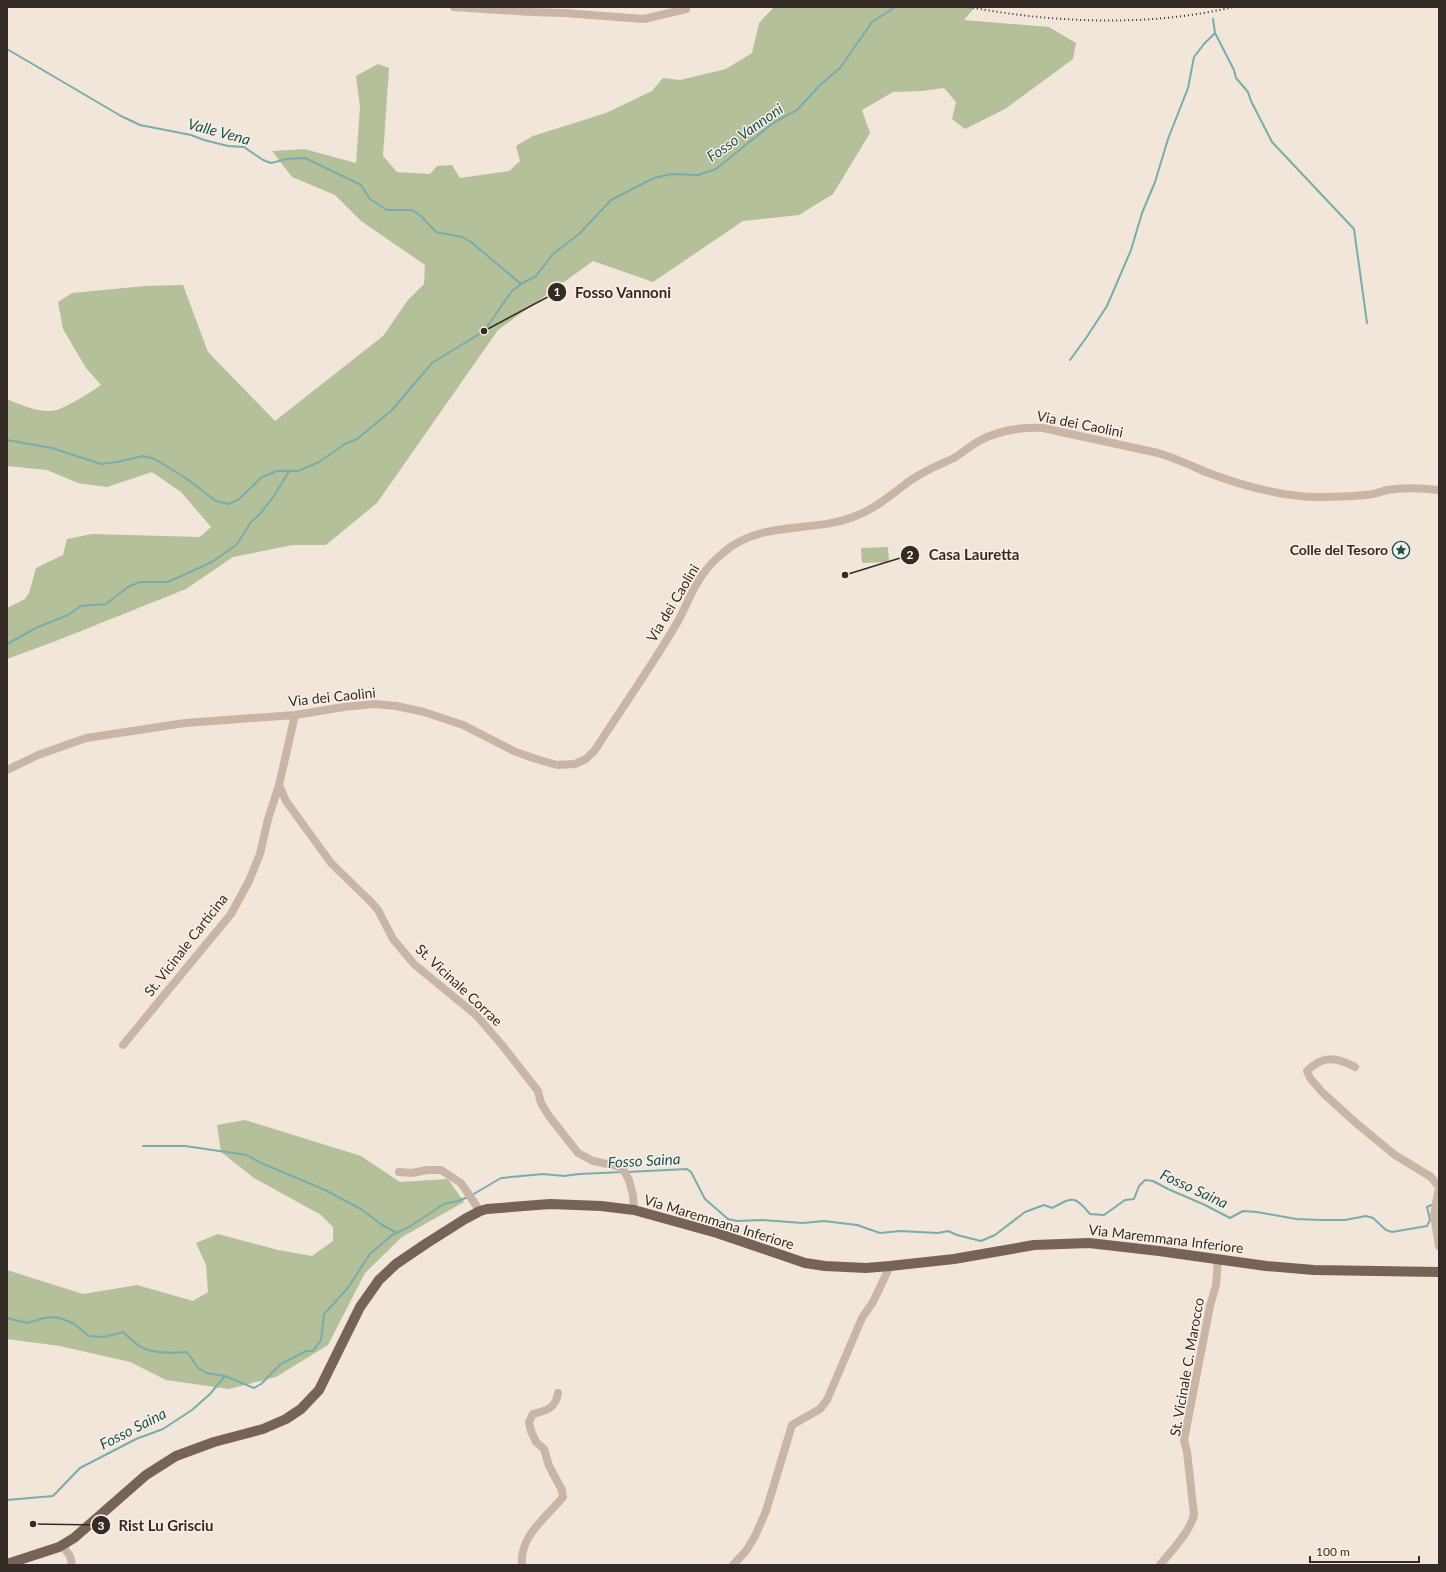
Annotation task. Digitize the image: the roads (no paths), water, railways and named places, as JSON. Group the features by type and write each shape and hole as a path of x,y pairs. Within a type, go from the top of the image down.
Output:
{"main road":[{"name":"Via Maremmana Inferiore","path":"7,1564 62,1545 74,1538 146,1475 176,1456 214,1442 262,1429 286,1419 301,1409 319,1390 360,1307 379,1280 402,1260 465,1219 480,1211 550,1204 601,1206 634,1210 717,1233 805,1263 825,1266 866,1268 890,1266 954,1259 1034,1245 1089,1243 1266,1266 1326,1270 1439,1272"}],"street":[{"path":"454,7 644,19 686,9"},
{"name":"Via dei Caolini","path":"7,770 38,755 86,738 188,723 295,715 375,704 396,706 424,712 463,725 516,752 536,760 557,765 575,764 586,759 595,750 675,627 697,584 727,549 752,536 775,530 814,526 856,516 871,509 912,480 954,458 978,442 1010,429 1026,427 1043,428 1158,453 1176,458 1206,472 1246,485 1283,493 1315,497 1354,496 1374,494 1387,490 1415,488 1439,490"},
{"name":"St. Vicinale Carticina","path":"123,1045 231,914 249,881 260,854 268,819 279,785 295,715"},
{"name":"St. Vicinale Corrae","path":"279,785 286,801 331,863 378,910 393,940 414,964 476,1015 502,1045 538,1091 541,1103 560,1133 578,1153 593,1161 617,1166 623,1170 629,1180 633,1195 634,1210"},
{"path":"1355,1067 1345,1062 1327,1058 1319,1061 1307,1071 1310,1078 1323,1093 1377,1141 1395,1155 1431,1177 1439,1187 1434,1215 1439,1246"},
{"path":"399,1172 412,1173 427,1170 441,1170 461,1183 480,1211"},
{"name":"St. Vicinale C. Marocco","path":"1160,1565 1193,1521 1194,1515 1187,1452 1184,1440 1210,1306 1216,1285 1218,1259"},
{"path":"733,1565 746,1551 758,1530 766,1511 792,1425 820,1409 827,1400 862,1318 873,1302 890,1266"},
{"path":"522,1565 523,1548 531,1534 563,1497 562,1490 549,1466 544,1449 536,1442 531,1431 530,1422 533,1414 550,1408 557,1401 558,1393"},
{"path":"62,1545 70,1556 72,1565"}],"waterway":[{"name":"Fosso Vannoni","path":"7,440 52,448 101,464 143,456 155,459 187,479 216,501 228,504 238,500 262,477 277,471 298,471 319,462 345,444 357,439 392,410 432,363 484,331 512,291 536,276 553,254 579,234 611,200 654,178 672,174 698,175 716,169 773,123 797,110 820,85 840,68 872,22 895,7"},
{"path":"1213,19 1215,33 1234,70 1236,78 1248,92 1272,142 1354,229 1367,323"},
{"path":"1070,360 1107,306 1131,250 1142,213 1155,182 1168,139 1188,88 1194,57 1215,33"},
{"name":"Valle Vena","path":"7,49 121,116 140,125 191,135 228,146 244,147 263,160 271,163 287,159 305,158 361,185 370,199 387,210 412,210 421,216 436,232 462,237 471,242 521,284"},
{"path":"7,644 36,628 68,615 81,606 106,604 128,587 140,582 168,582 212,562 235,546 251,522 259,515 274,496 289,471"},
{"path":"143,1146 185,1146 247,1155 259,1162 325,1190 361,1209 382,1225 397,1233"},
{"name":"Fosso Saina","path":"627,1172 687,1169 691,1172 705,1199 728,1219 737,1221 761,1220 803,1223 824,1221 857,1225 880,1233 900,1231 938,1233 948,1231 957,1235 981,1241 995,1235 1025,1212 1044,1205 1052,1208 1069,1200 1073,1200 1080,1204 1090,1214 1104,1215 1125,1200 1134,1199 1139,1186 1145,1180 1153,1181 1230,1218 1243,1211 1296,1219 1345,1220 1366,1216 1373,1218 1386,1230 1392,1232 1427,1226 1430,1220 1427,1207 1434,1204"},
{"name":"Fosso Saina","path":"472,1195 501,1178 543,1174 564,1176 623,1172"},
{"name":"Fosso Saina","path":"7,1318 27,1323 44,1318 56,1317 73,1323 89,1336 104,1337 123,1332 143,1348 159,1352 187,1352 198,1368 207,1373 225,1376 254,1388 261,1384 281,1364 306,1351 313,1351 321,1340 324,1314 347,1289 370,1254 392,1235 409,1227 444,1204 468,1197"},
{"name":"Fosso Saina","path":"7,1500 53,1496 80,1468 136,1439 163,1429 192,1410 210,1394 225,1376"}],"railway":[{"path":"969,7 1034,17 1101,20 1168,18 1233,7"}],"place":[{"name":"Fosso Vannoni","path":"484,331"},
{"name":"Colle del Tesoro","path":"1401,550"},
{"name":"Casa Lauretta","path":"845,575"},
{"name":"Rist Lu Grisciu","path":"33,1524"}]}
